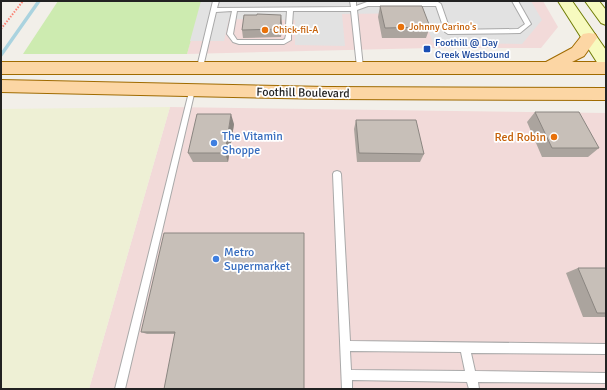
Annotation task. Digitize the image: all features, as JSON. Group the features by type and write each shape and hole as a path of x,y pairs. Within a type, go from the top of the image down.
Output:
{"main road":[{"path":"565,1 588,38 606,63"},
{"path":"592,1 606,20"},
{"path":"549,68 578,52 588,38"},
{"path":"36,86 74,78 191,77 197,74 200,67"},
{"name":"Foothill Boulevard","path":"1,68 606,68"},
{"name":"Foothill Boulevard","path":"1,86 339,94 606,94"}],"lane":[{"path":"200,67 216,1"},
{"path":"353,1 360,67"},
{"path":"214,10 354,9 367,4 438,4 448,32 506,32 520,31 528,24 515,1"},
{"path":"235,10 230,34 235,41 239,42 284,42 288,40 290,10"},
{"path":"120,389 192,90"},
{"path":"337,174 347,389"},
{"path":"345,346 606,349"},
{"path":"465,347 474,389"},
{"path":"347,375 606,378"}],"path":[{"path":"1,29 23,1"}],"shaded area":[{"path":"201,1 543,1 558,27 541,48 431,48 187,54"},
{"path":"201,1 531,1 542,20 522,44 433,43 422,13 342,14 345,46 295,45 295,20 229,19 224,41 190,41"},
{"path":"170,107 606,113 606,389 89,389"}],"green space":[{"path":"58,1 202,1 187,54 23,54"},
{"path":"170,107 89,389 1,389 1,109"}],"building":[{"path":"380,6 422,6 430,27 385,28"},
{"path":"244,15 281,15 280,29 242,30"},
{"path":"535,112 579,112 599,148 552,148"},
{"name":"The Vitamin Shoppe","path":"197,114 231,114 225,153 188,153"},
{"path":"356,120 416,120 424,154 359,153"},
{"path":"164,233 304,233 304,389 164,389 175,332 141,332"},
{"path":"578,268 606,268 606,313 597,313"}],"waterway":[{"path":"1,55 39,1"}],"place":[{"name":"Johnny Carino's","path":"401,27"},
{"name":"Chick-fil-A","path":"265,30"},
{"name":"Foothill @ Day Creek Westbound","path":"427,49"},
{"name":"Red Robin","path":"554,137"},
{"name":"The Vitamin Shoppe","path":"214,143"},
{"name":"Metro Supermarket","path":"216,259"}]}
